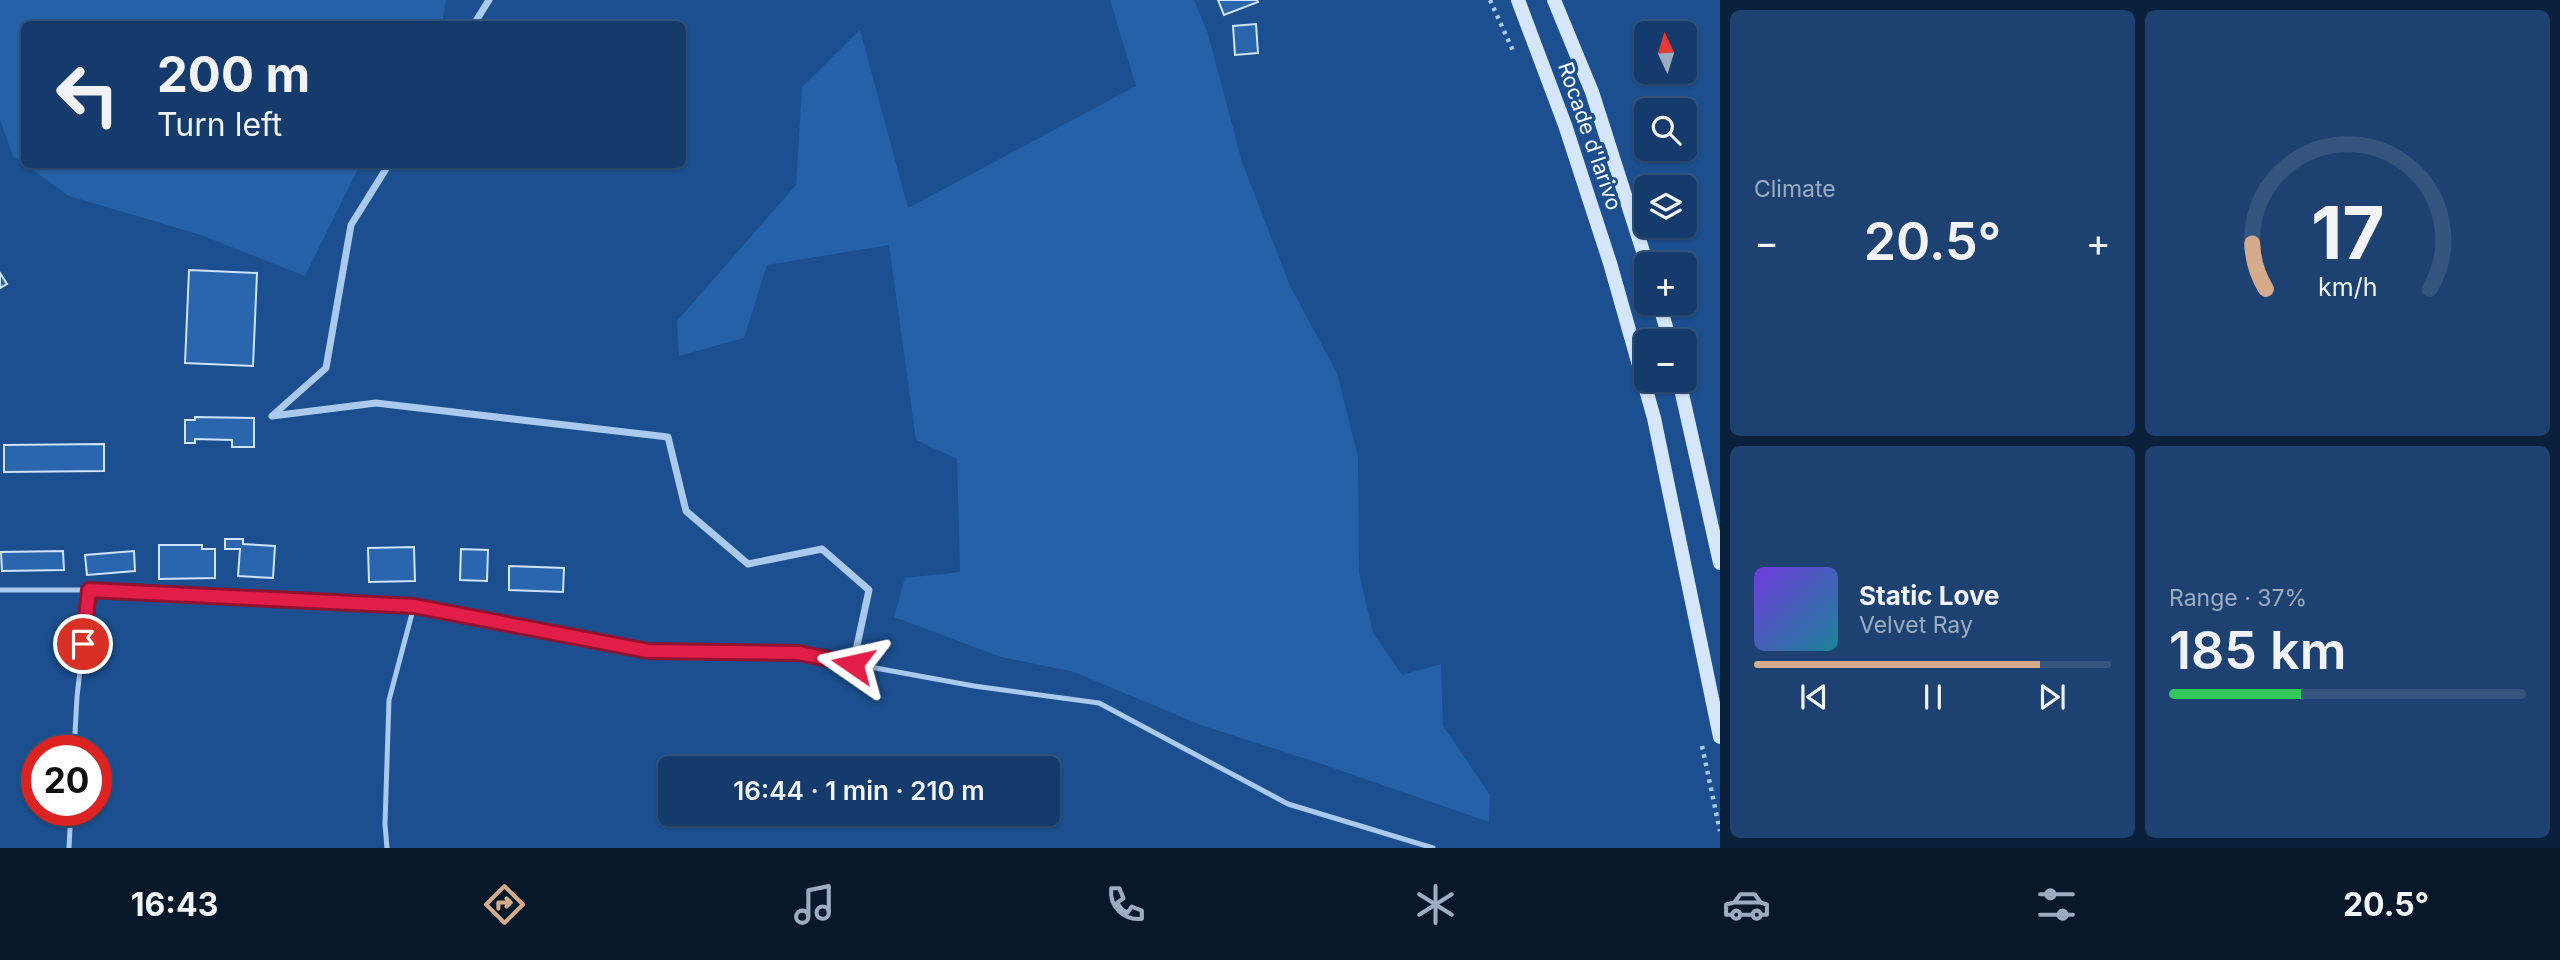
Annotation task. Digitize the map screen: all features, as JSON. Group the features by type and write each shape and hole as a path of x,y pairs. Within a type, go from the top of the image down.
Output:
{"main road":[{"name":"Rocade d'Iarivo","path":"1518,0 1565,125 1606,251 1654,418 1720,737"},
{"name":"Rocade d'Iarivo","path":"1554,0 1592,92 1643,252"},
{"path":"1682,392 1720,563"}],"street":[{"path":"476,21 489,0"},
{"path":"386,168 351,225 326,368 272,416 376,403 668,437 686,511 748,564 822,549 869,590 853,664"}],"lane":[{"path":"0,590 89,590 414,606 648,651 799,653 974,686 1099,703 1288,804 1433,848"},
{"path":"75,735 89,590"},
{"path":"387,848 385,824 389,700 414,606"},
{"path":"69,848 70,826"}],"path":[{"path":"1490,0 1516,58"},
{"path":"1700,735 1720,831"}],"shaded area":[{"path":"0,0 446,0 442,21 21,21 21,162 13,156 0,120"},
{"path":"1110,0 1194,0 1208,34 1242,162 1290,286 1337,373 1358,457 1359,573 1373,633 1402,675 1441,664 1443,726 1490,795 1489,822 1201,725 1074,672 1001,657 894,617 905,578 960,572 957,459 916,440 889,245 767,265 744,338 679,356 677,321 796,185 802,87 860,30 908,208 1136,86"},
{"path":"30,168 359,168 305,276 201,235 69,196"}],"building":[{"path":"1218,0 1257,0 1258,2 1224,15"},
{"path":"1256,24 1258,53 1235,55 1233,26"},
{"path":"189,270 257,273 253,366 185,363"},
{"path":"0,273 7,284 0,288"},
{"path":"195,417 254,418 254,447 232,447 232,440 195,439 195,443 185,443 185,420 195,420"},
{"path":"104,444 104,471 4,472 4,445"},
{"path":"225,539 243,539 243,544 275,546 273,578 238,576 240,549 225,549"},
{"path":"159,545 202,545 202,549 215,549 215,578 159,579"},
{"path":"414,547 415,581 369,582 368,548"},
{"path":"461,549 488,550 487,581 460,580"},
{"path":"63,551 64,570 2,571 1,552"},
{"path":"134,551 135,571 87,575 85,555"},
{"path":"509,566 564,568 563,592 509,590"}],"route":[{"path":"83,644 89,590 414,606 648,651 799,653 853,664"}]}
